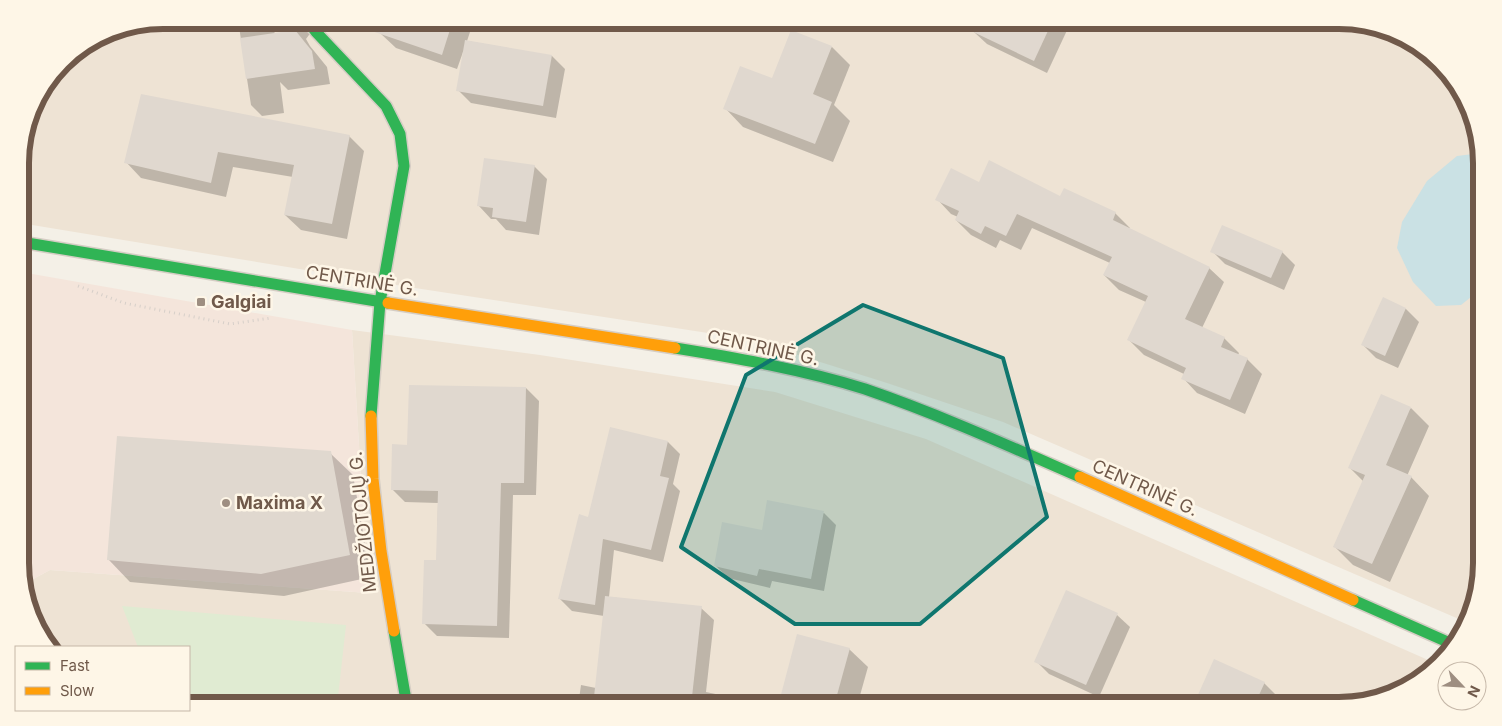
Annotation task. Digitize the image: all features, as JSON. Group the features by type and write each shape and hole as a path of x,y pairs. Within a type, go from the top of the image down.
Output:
{"main road":[{"name":"MEDŽIOTOJŲ G.","path":"314,29 386,106 400,134 404,166 380,302 372,416 373,479 382,551 406,697"},
{"name":"CENTRINĖ G.","path":"29,244 380,302 710,354 800,372 864,389 1021,451 1448,642"}],"path":[{"path":"77,286 124,303 230,324 278,317"}],"highlighted area":[{"path":"863,305 1003,358 1047,517 920,624 795,624 681,547 746,375"}],"shaded area":[{"path":"154,29 1348,29 1366,31 1383,36 1414,51 1428,62 1446,81 1463,111 1472,145 1473,564 1469,598 1460,620 1003,422 747,339 415,288 29,224 29,154 33,128 39,111 56,81 74,62 88,51 111,39 128,33"},
{"path":"29,273 352,330 368,593 50,570 30,581"},
{"path":"352,330 540,355 775,392 926,439 1431,661 1414,675 1383,690 1366,695 1348,697 190,697 190,646 57,646 39,615 30,581 50,570 368,593"}],"green space":[{"path":"122,606 346,625 338,697 190,697 190,646 138,646"}],"water":[{"path":"1473,154 1473,295 1461,305 1436,306 1413,282 1397,248 1402,222 1427,181 1457,156"}],"building":[{"path":"366,29 450,29 442,55"},
{"path":"967,29 1049,29 1034,61"},
{"path":"295,30 312,51 315,69 246,79 240,38"},
{"path":"791,30 832,46 813,94 832,102 815,144 723,109 740,66 772,78"},
{"path":"465,40 552,55 543,106 456,91"},
{"path":"141,94 350,135 332,224 284,215 294,165 218,152 211,183 124,163"},
{"path":"484,158 535,165 526,222 492,217 493,208 477,206"},
{"path":"989,160 1060,196 1064,188 1116,212 1113,220 1210,267 1185,319 1225,337 1221,347 1248,358 1230,400 1181,379 1186,368 1127,340 1148,296 1103,275 1112,257 1017,214 1006,236 985,226 981,234 955,220 959,211 935,200 951,168 979,182"},
{"path":"1222,225 1283,251 1271,278 1210,252"},
{"path":"1383,297 1406,308 1385,356 1361,345"},
{"path":"409,385 526,387 524,483 501,483 497,626 422,624 424,560 436,560 438,491 391,490 392,444 407,445"},
{"path":"1381,394 1411,407 1386,465 1412,476 1372,564 1333,547 1365,475 1348,468"},
{"path":"610,427 668,441 660,476 669,478 651,550 603,539 595,605 558,599 579,514 588,517"},
{"name":"Maxima X","path":"117,436 331,451 350,555 261,574 107,560"},
{"path":"767,500 824,511 811,579 759,569 757,576 714,566 722,522 762,530"},
{"path":"1066,590 1118,613 1086,685 1034,662"},
{"path":"605,596 702,606 692,697 594,697"},
{"path":"797,634 850,648 836,697 780,697"},
{"path":"1214,659 1265,682 1258,697 1197,697"}],"traffic: fast":[{"path":"314,29 386,106 400,134 404,166 380,302 371,416"},
{"path":"29,243 388,303"},
{"path":"675,348 795,370 865,389 1000,442 1080,477"},
{"path":"1353,600 1448,642"},
{"path":"394,631 405,697"}],"traffic: slow":[{"path":"388,303 675,348"},
{"path":"371,416 373,479 381,551 394,631"},
{"path":"1080,477 1353,600"}],"place":[{"name":"Galgiai","path":"201,302"},
{"name":"Maxima X","path":"226,503"}]}
